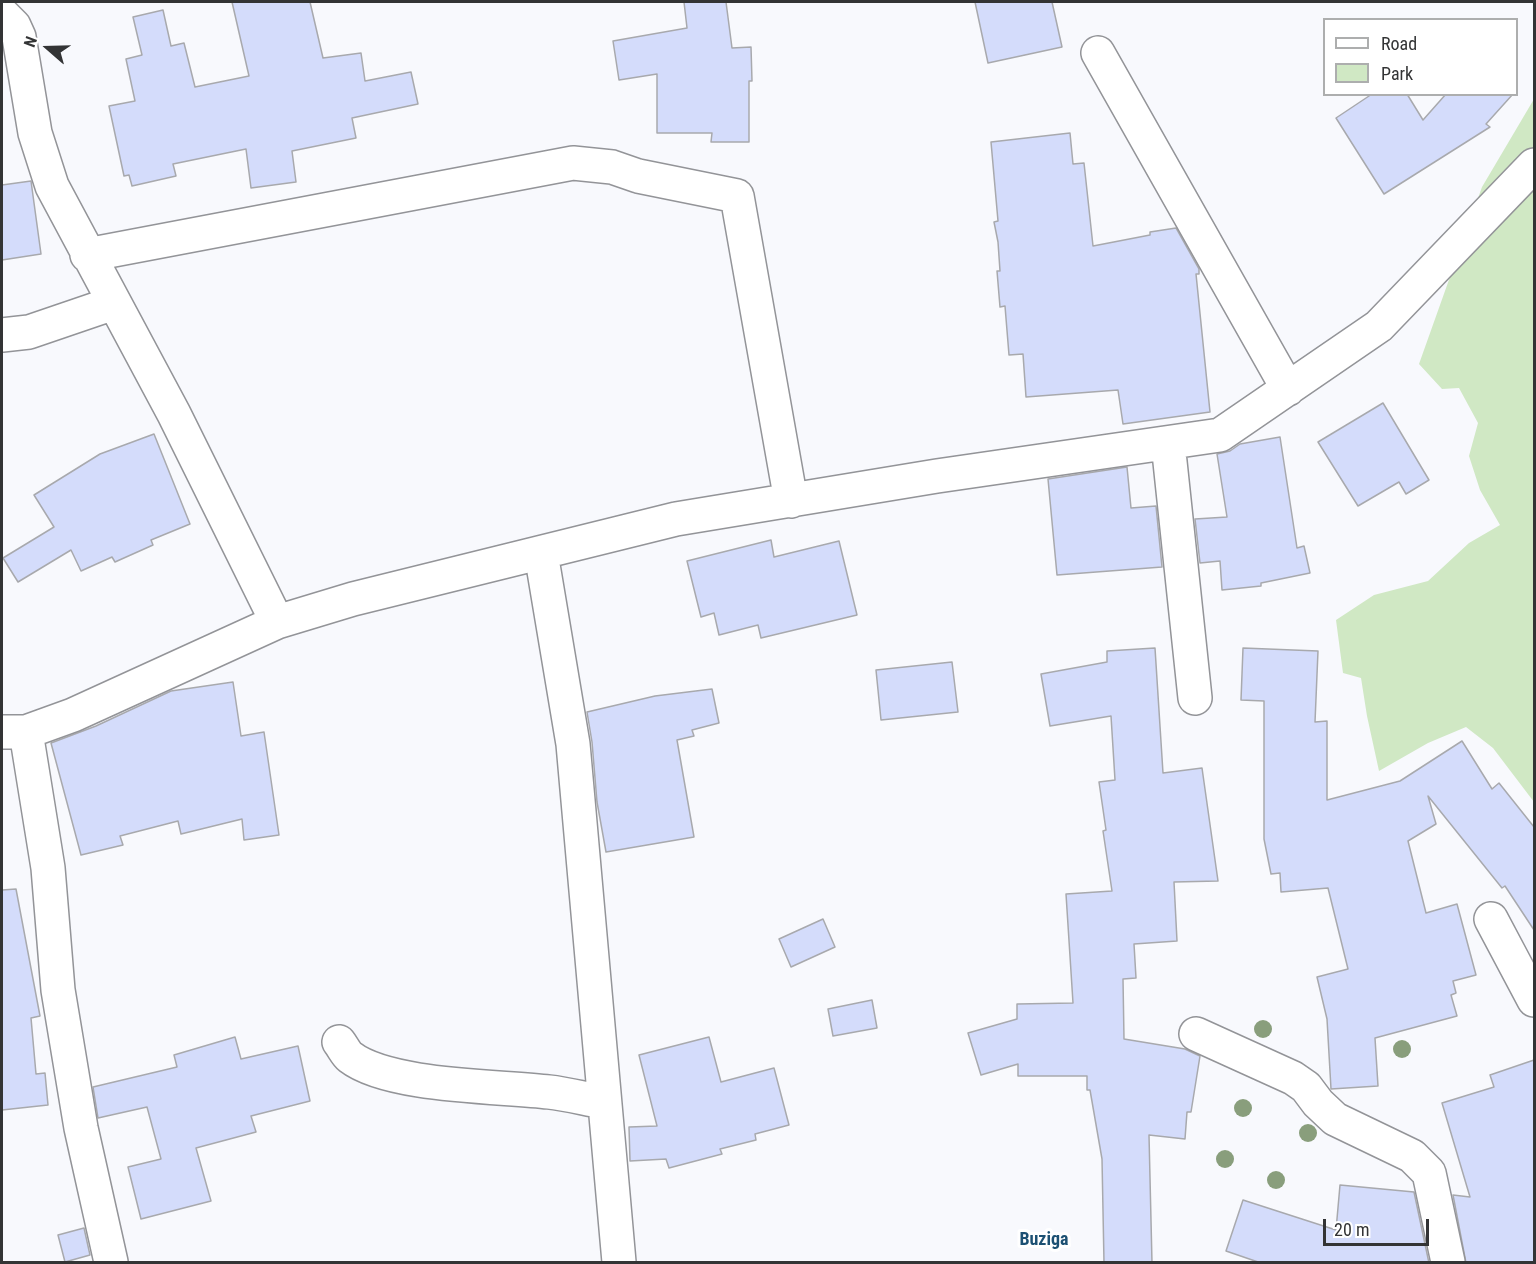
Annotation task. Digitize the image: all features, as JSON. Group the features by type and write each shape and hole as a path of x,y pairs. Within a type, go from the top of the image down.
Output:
{"street":[{"path":"2,14 14,26 19,37 35,133 52,186 174,414 277,622"},
{"path":"1098,53 1288,389"},
{"path":"87,255 573,163 612,167 638,176 736,196 791,501"},
{"path":"111,1263 81,1128 58,990 48,868 14,732 73,715 277,622 352,599 676,519 937,476 1220,435 1379,326 1534,165"},
{"path":"2,335 29,332 114,303"},
{"path":"1168,442 1195,698"},
{"path":"541,553 573,744 619,1263"},
{"path":"1491,919 1534,1000"},
{"path":"1196,1034 1293,1078 1306,1087 1318,1103 1335,1119 1412,1156 1429,1173 1448,1263"},
{"path":"339,1042 349,1056 368,1067 402,1077 550,1092 604,1102"}],"green space":[{"path":"1534,99 1534,802 1493,748 1466,727 1428,743 1379,771 1361,678 1343,673 1336,620 1374,595 1428,581 1469,543 1500,525 1480,490 1469,456 1478,423 1459,388 1442,389 1419,364 1482,187"}],"building":[{"path":"232,2 310,2 323,58 361,53 365,81 411,72 418,104 352,118 356,138 292,151 296,182 251,188 246,149 173,164 176,176 132,186 129,175 124,176 109,106 135,101 126,59 142,55 133,17 163,10 171,46 184,43 195,87 249,76"},
{"path":"684,2 726,2 732,48 751,47 749,142 711,142 712,133 657,133 657,74 619,80 613,41 687,28"},
{"path":"975,2 1052,2 1062,47 988,63"},
{"path":"1369,96 1408,96 1423,120 1444,96 1511,96 1486,124 1490,127 1384,194 1336,118"},
{"path":"1070,133 1073,164 1084,163 1093,246 1176,228 1199,269 1199,274 1196,274 1210,412 1123,424 1118,390 1026,397 1023,354 1009,355 1005,306 1000,307 997,271 1000,271 998,242 994,222 998,221 991,142"},
{"path":"31,181 41,254 2,260 2,185"},
{"path":"1383,403 1429,480 1406,494 1399,482 1358,506 1318,442"},
{"path":"154,434 190,524 151,540 153,545 115,562 112,557 81,571 71,550 18,582 3,558 54,527 34,495 100,454"},
{"path":"1280,437 1297,548 1304,546 1310,573 1261,583 1261,586 1222,590 1220,561 1200,563 1195,519 1227,517 1217,454 1230,451 1240,444"},
{"path":"1127,467 1131,508 1156,506 1162,567 1057,575 1048,479"},
{"path":"771,540 774,557 839,541 857,615 761,638 758,625 719,635 714,613 701,617 687,561"},
{"path":"1155,648 1163,773 1202,768 1218,881 1174,882 1177,941 1134,944 1136,978 1123,979 1124,1039 1185,1049 1200,1056 1191,1112 1187,1112 1185,1139 1149,1135 1152,1263 1104,1263 1102,1159 1090,1090 1087,1090 1087,1076 1018,1076 1018,1064 981,1075 968,1033 1017,1019 1017,1004 1073,1003 1066,894 1112,891 1103,831 1106,830 1099,782 1115,780 1111,716 1050,726 1041,674 1107,662 1107,651"},
{"path":"1243,648 1318,651 1315,722 1327,721 1327,800 1400,781 1462,741 1492,789 1499,783 1534,827 1534,930 1505,886 1502,888 1428,796 1436,824 1408,841 1426,913 1457,904 1476,975 1453,981 1456,993 1451,995 1457,1016 1375,1038 1378,1086 1331,1089 1327,1019 1317,977 1348,969 1328,888 1281,892 1280,873 1271,874 1264,839 1264,701 1241,700"},
{"path":"952,662 958,712 881,720 876,670"},
{"path":"233,682 241,736 264,732 279,835 244,840 242,819 181,834 178,821 120,836 123,845 81,855 51,743 96,726 171,691"},
{"path":"712,689 719,723 692,730 694,736 677,740 694,837 606,852 597,802 587,712 655,696"},
{"path":"16,889 40,1016 31,1018 36,1074 45,1073 48,1105 2,1110 2,890"},
{"path":"823,919 835,947 791,967 779,939"},
{"path":"872,1000 877,1028 833,1036 828,1009"},
{"path":"235,1037 241,1059 298,1046 310,1101 251,1116 256,1132 196,1148 211,1201 141,1219 128,1167 161,1159 147,1107 98,1118 93,1087 177,1067 174,1055"},
{"path":"709,1037 721,1082 774,1068 789,1125 755,1134 756,1140 720,1149 722,1154 669,1168 666,1159 630,1161 629,1127 657,1126 639,1055"},
{"path":"1534,1060 1534,1263 1466,1263 1453,1195 1470,1197 1442,1103 1494,1087 1490,1075"},
{"path":"1340,1185 1414,1192 1429,1263 1261,1263 1226,1251 1243,1200 1336,1230"},
{"path":"84,1228 90,1255 65,1262 58,1235"}],"district":[{"name":"Buziga","path":"1044,1240"}]}
